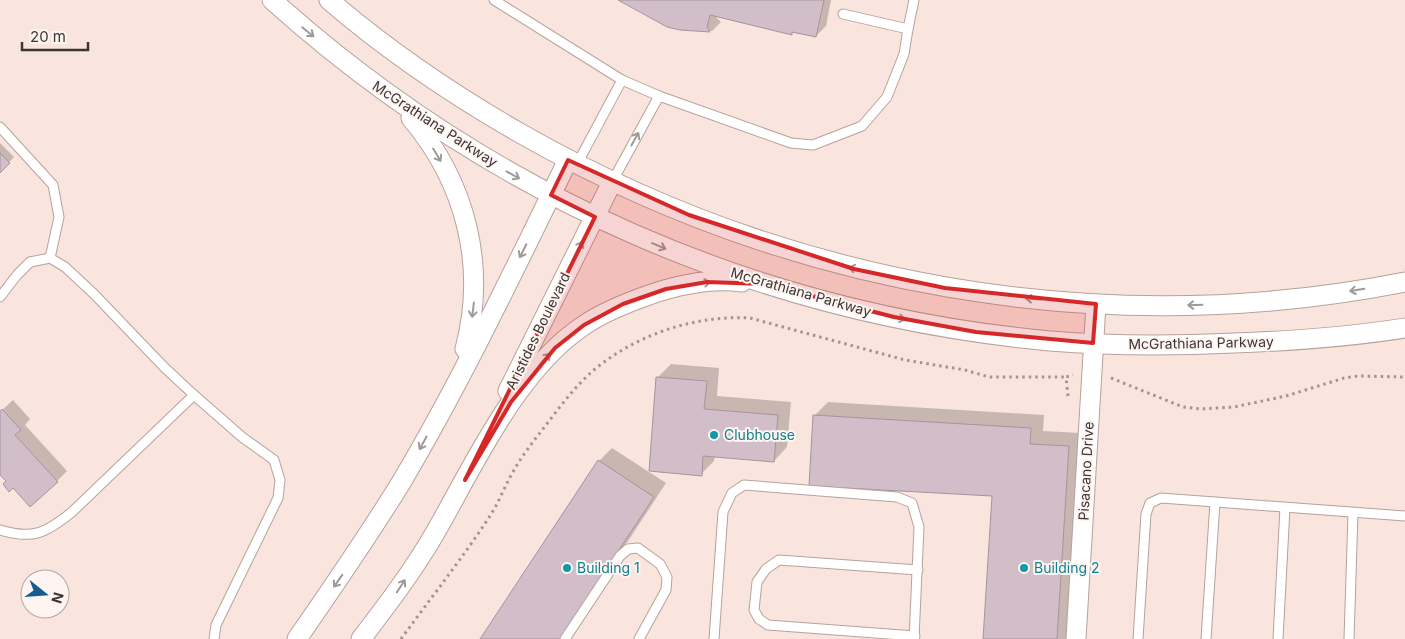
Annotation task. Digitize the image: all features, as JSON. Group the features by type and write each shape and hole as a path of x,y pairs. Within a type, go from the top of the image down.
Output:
{"street":[{"name":"McGrathiana Parkway","path":"272,0 304,29 398,102 453,139 551,195 661,247 764,284 819,300 903,319 985,333 1051,341 1196,345 1300,341 1405,328"},
{"path":"329,0 402,57 438,82 489,115 572,163 689,215 759,241 854,269 945,288 1014,298 1125,306 1193,306 1259,302 1405,282"},
{"path":"398,102 426,135 444,167 460,203 470,236 474,263 474,300 470,331 462,360 447,400"},
{"path":"297,639 350,564 402,480 447,400 551,195 572,163"},
{"name":"Aristides Boulevard","path":"361,639 399,588 434,535 464,480 612,182"},
{"name":"Aristides Boulevard","path":"464,480 511,402 533,372 555,348 584,325 623,304 666,289 707,282 738,281 764,284"},
{"name":"Pisacano Drive","path":"1076,639 1096,304"}],"lane":[{"path":"494,0 622,80 659,96 791,143 813,145 862,126 887,97 904,54 914,0"},
{"path":"843,14 908,29"},
{"path":"572,163 622,80"},
{"path":"612,182 659,96"},
{"path":"0,127 54,185 59,217 50,258"},
{"path":"0,298 17,275 30,262 50,258 65,266 194,395 242,437 274,460 280,480 278,498 216,625 214,639"},
{"path":"0,530 14,534 36,534 56,525 72,512 194,395"},
{"path":"714,639 723,512 732,494 744,485 897,497 912,503 919,527 918,570 915,637 768,625 759,619 754,610 757,582 766,569 779,560 918,570"},
{"path":"1138,639 1146,514 1150,502 1161,498 1405,516"},
{"path":"1206,639 1215,502"},
{"path":"1278,639 1285,508"},
{"path":"1349,639 1354,513"},
{"path":"564,639 620,556 628,549 638,548 660,564 667,577 666,590 639,639"}],"path":[{"path":"401,639 489,519 512,473 574,389 595,369 617,353 667,329 709,319 729,317 750,318 905,360 965,370 989,377 1066,377"},
{"path":"1106,377 1120,381 1183,408 1200,409 1234,408 1286,396 1344,378 1358,376 1405,377"}],"highlighted area":[{"path":"568,160 689,215 854,269 945,288 1096,304 1093,343 976,332 894,317 765,284 707,282 666,289 623,304 584,325 555,348 511,402 465,480 595,217 551,195"}],"building":[{"path":"618,0 824,0 816,37 792,32 792,35 710,15 707,27 710,32 680,30 667,27"},
{"path":"0,153 10,163 0,173"},
{"name":"Clubhouse","path":"656,377 707,381 704,409 778,415 774,462 703,456 702,476 649,471"},
{"path":"2,409 21,430 15,435 58,482 30,507 13,488 9,492 3,484 6,481 0,475 0,411"},
{"name":"Building 2","path":"813,415 1031,428 1030,444 1069,446 1057,639 983,639 992,496 809,486"},
{"name":"Building 1","path":"598,460 654,497 560,639 480,639"}],"place":[{"name":"Clubhouse","path":"714,435"},
{"name":"Building 1","path":"567,568"},
{"name":"Building 2","path":"1024,568"}]}
